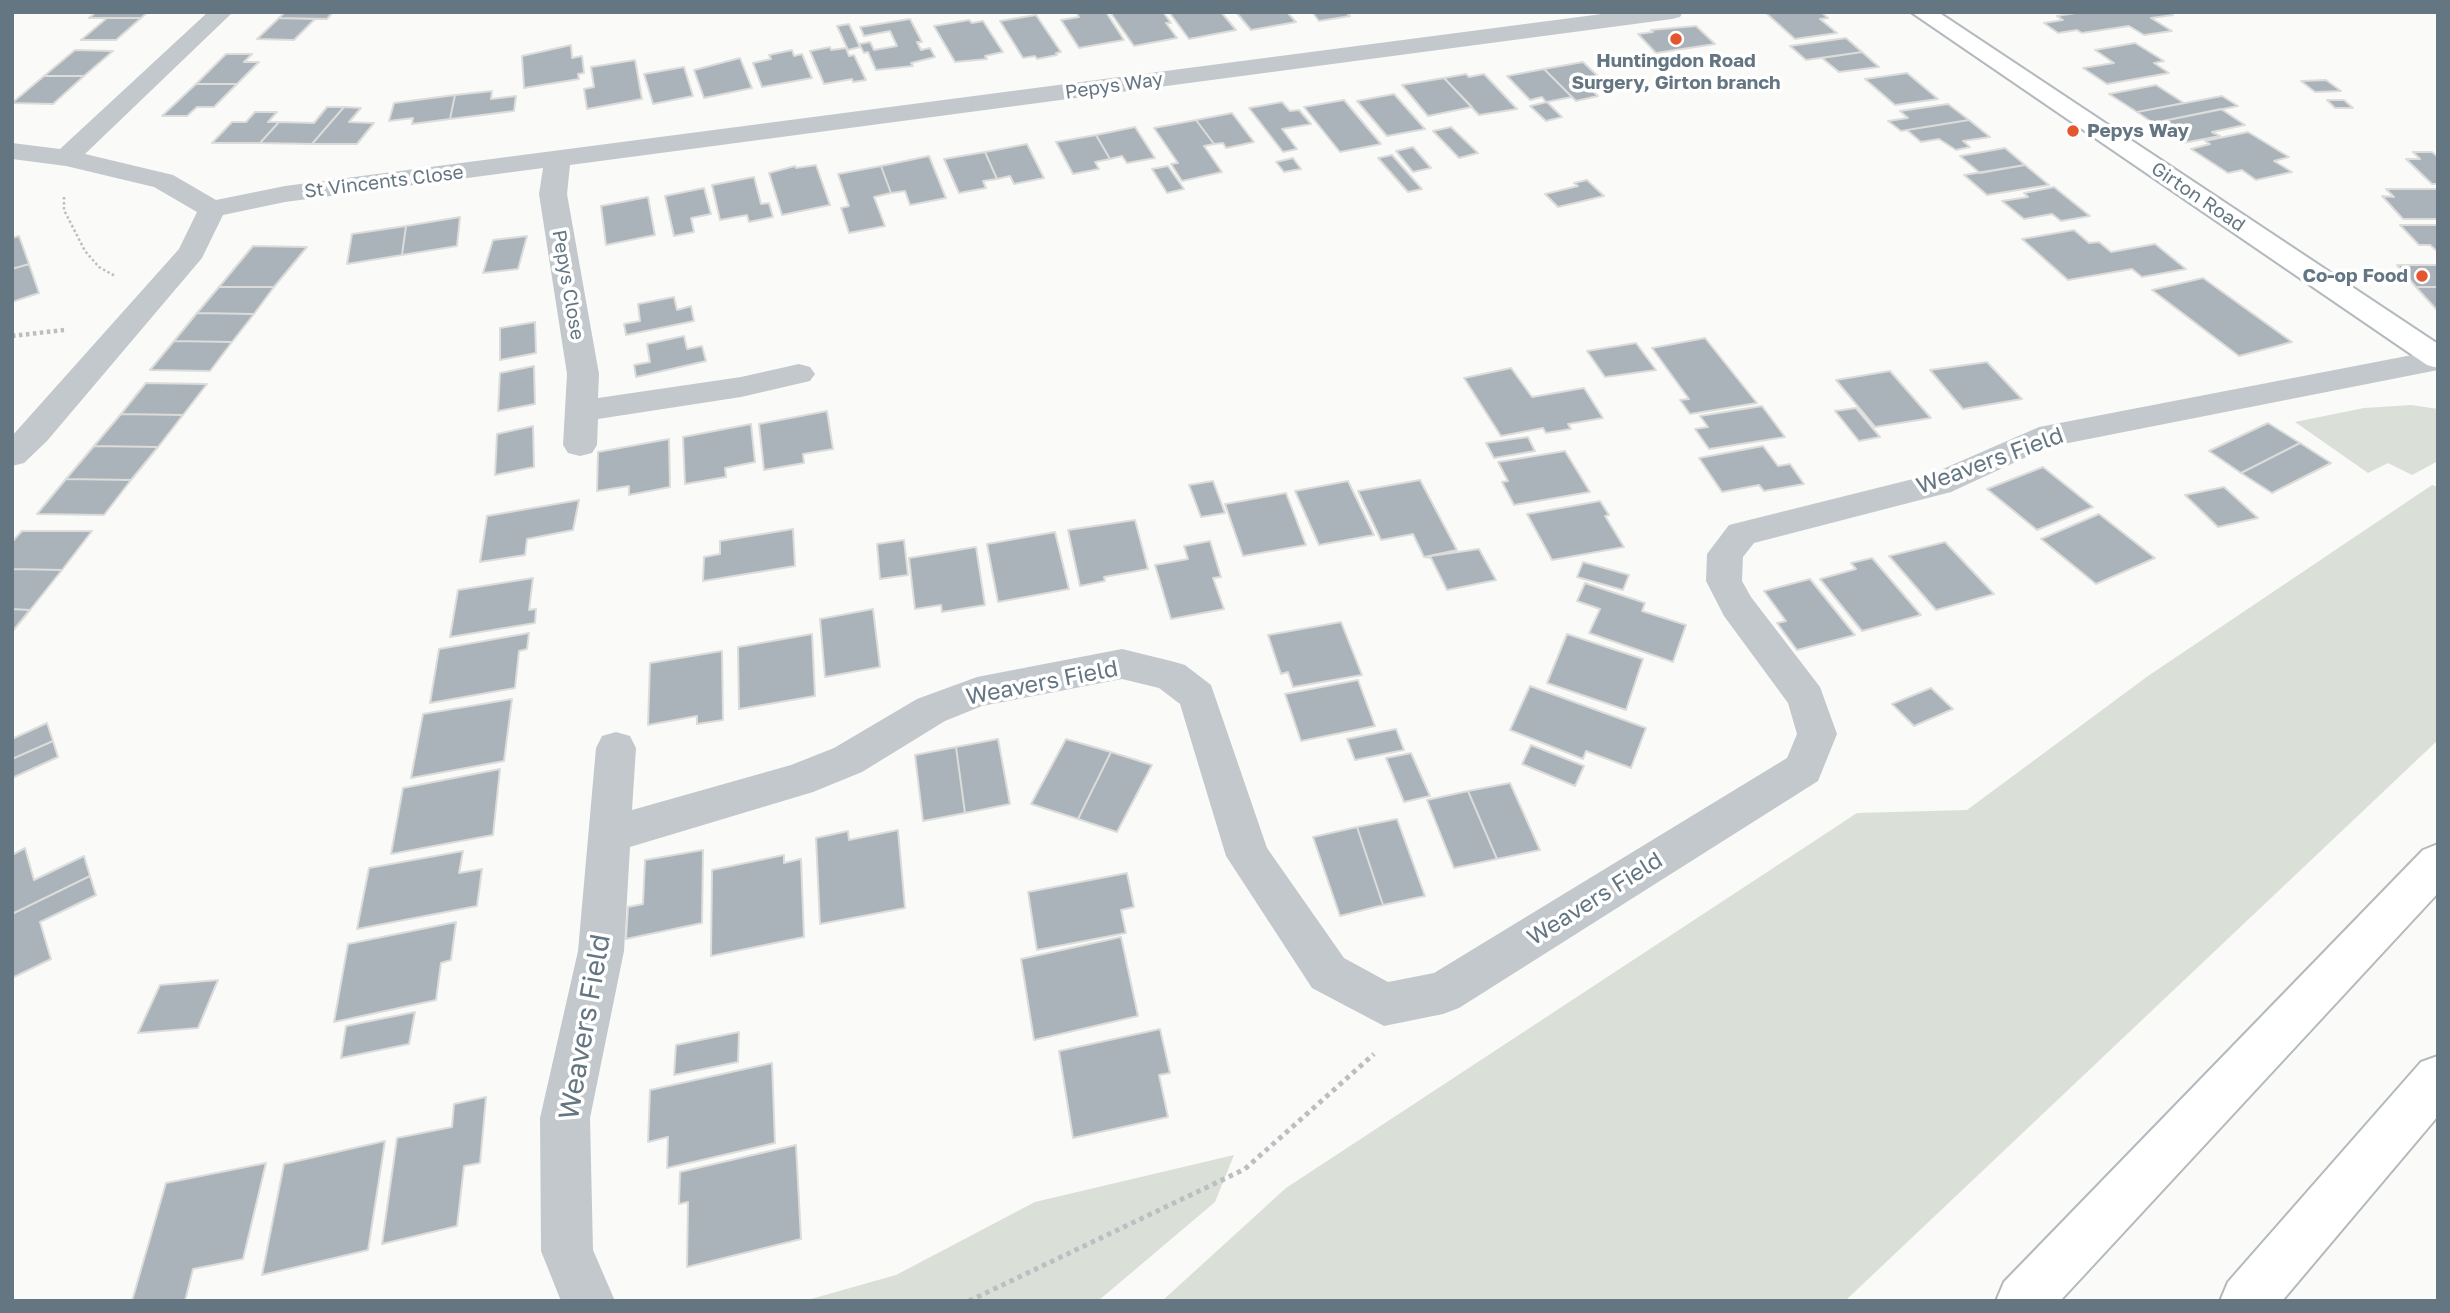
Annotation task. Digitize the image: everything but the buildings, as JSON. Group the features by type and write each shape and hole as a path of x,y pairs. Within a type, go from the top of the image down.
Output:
{"main road":[{"name":"Girton Road","path":"1922,12 2438,359"},
{"path":"2023,1301 2438,863"},
{"path":"2247,1301 2438,1079"}],"street":[{"path":"65,172 222,12"},
{"name":"Pepys Way","path":"557,160 1671,12"},
{"path":"12,151 65,172 163,181 212,209 192,252 35,433 12,454"},
{"name":"St Vincents Close","path":"212,209 285,194 557,160"},
{"name":"Pepys Close","path":"557,160 553,194 583,374 580,445"},
{"name":"Weavers Field","path":"612,834 798,780 848,760 931,710 977,692 1122,664 1171,676 1197,696 1248,856 1328,973 1384,1004 1443,993 1803,769 1817,734 1806,698 1737,606 1724,581 1725,554 1742,534 1938,484 2039,438 2438,359"},
{"path":"582,411 741,387 799,374"},
{"name":"Weavers Field","path":"588,1301 567,1251 565,1118 601,951 617,748"}],"path":[{"path":"65,172 64,210 85,251 99,267 122,280"},
{"path":"12,336 64,330"},
{"path":"969,1301 1245,1169 1380,1049"}],"shaded area":[{"path":"2411,405 2438,409 2438,461 2412,475 2388,463 2368,473 2295,422 2364,408"},
{"path":"2432,485 2438,487 2438,740 1845,1301 1162,1301 1286,1188 1857,813 1967,810 2148,676"},
{"path":"1234,1155 1215,1202 1098,1301 804,1301 896,1275 1035,1202"}],"place":[{"name":"Huntingdon Road Surgery, Girton branch","path":"1676,39"},
{"name":"Pepys Way","path":"2073,131"},
{"name":"Co-op Food","path":"2422,276"}]}
